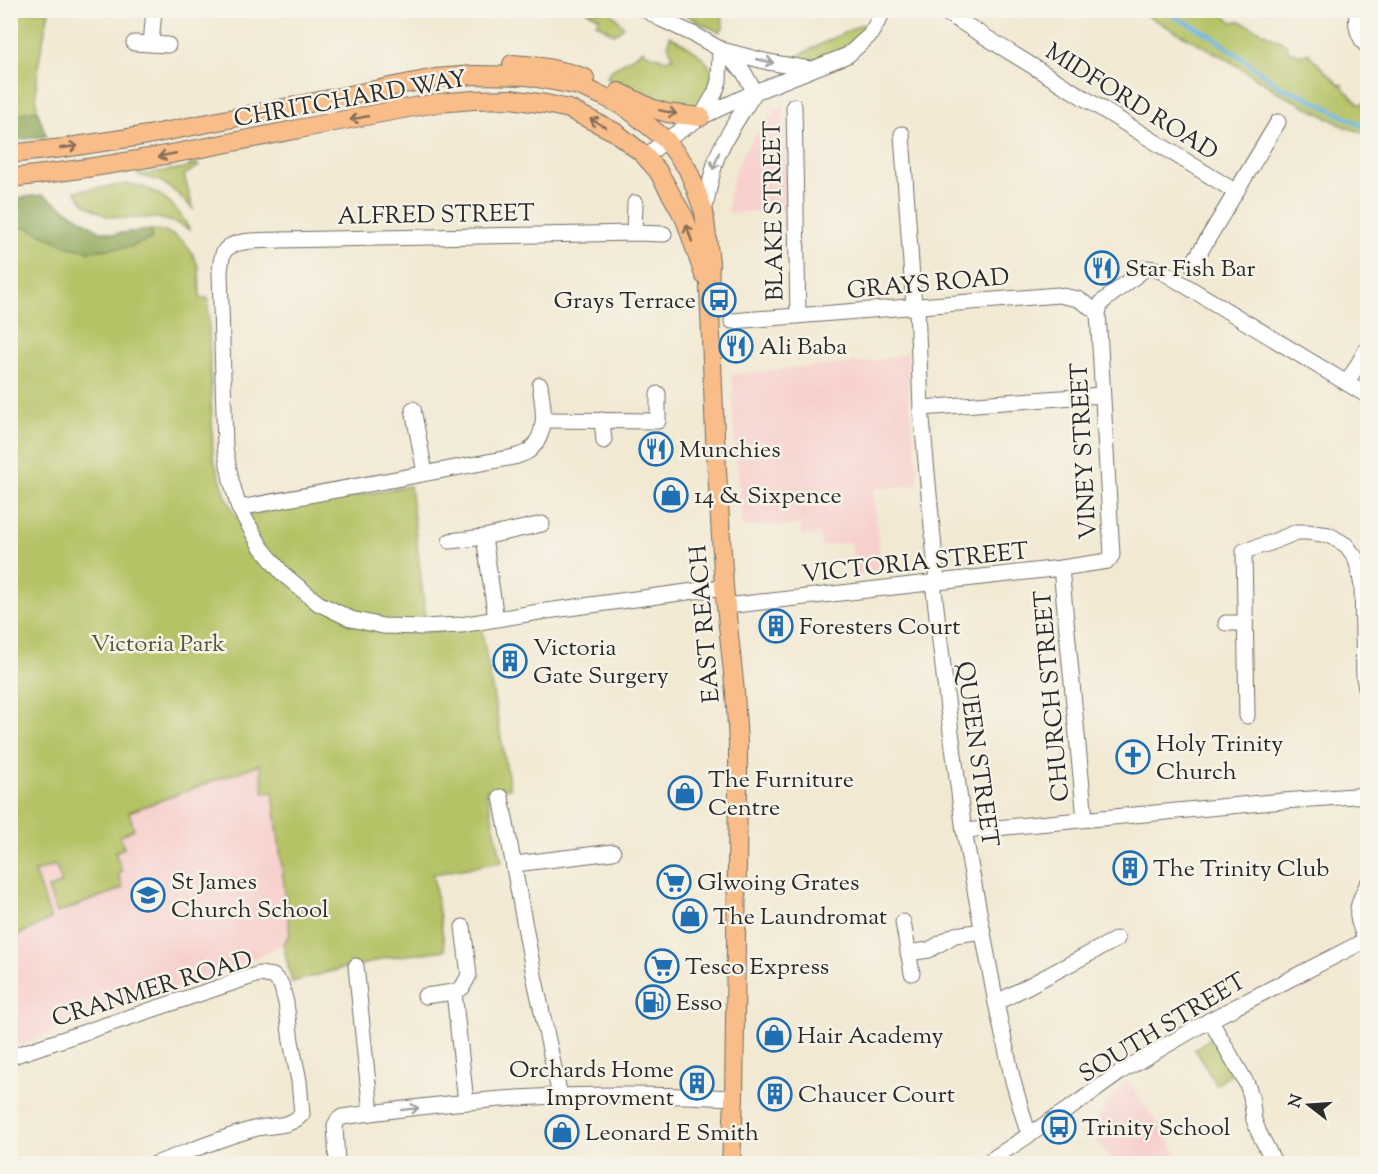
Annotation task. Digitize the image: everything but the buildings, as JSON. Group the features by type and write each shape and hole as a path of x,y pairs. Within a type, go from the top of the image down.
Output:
{"main road":[{"path":"473,75 504,64 561,69 602,83 651,108 667,113 701,117"},
{"name":"CHRITCHARD WAY","path":"10,154 148,135 435,78 473,75 527,76 579,86 628,109 666,140 687,168 704,212"},
{"name":"CHRITCHARD WAY","path":"10,178 150,159 437,103 511,99 546,104 569,109 615,132 658,171 684,219 709,288"},
{"name":"EAST REACH","path":"704,212 710,262 715,436 724,587 738,744 734,1098 731,1164"}],"street":[{"path":"151,44 154,10"},
{"path":"646,10 720,49 768,62 812,69"},
{"path":"645,157 701,117 755,92 843,58 870,35 884,10"},
{"name":"MIDFORD ROAD","path":"942,10 1236,192"},
{"path":"1358,10 1357,29 1363,43 1368,46"},
{"path":"134,43 168,45"},
{"path":"720,49 743,71 755,92"},
{"path":"701,117 719,81 720,49"},
{"name":"EAST REACH","path":"704,212 718,155 727,136 755,92"},
{"name":"BLAKE STREET","path":"794,106 798,316"},
{"path":"1192,265 1278,122"},
{"name":"QUEEN STREET","path":"902,134 916,307 921,408 948,709 964,831 996,1003 1013,1081 1026,1126 1031,1134"},
{"path":"634,233 635,203"},
{"name":"ALFRED STREET","path":"239,508 225,448 220,271 222,254 228,246 239,242 421,236 664,234"},
{"path":"1098,312 1102,302 1146,268 1155,269 1368,396"},
{"name":"GRAYS ROAD","path":"732,321 1058,296 1078,299 1098,312"},
{"name":"VINEY STREET","path":"1098,312 1112,555 1108,561"},
{"path":"1347,383 1368,347"},
{"path":"540,385 544,420 540,435 531,450 514,457 239,508 261,547 282,574 318,603 351,619 382,626 461,625 724,587"},
{"path":"544,420 658,421 658,394"},
{"path":"921,408 1102,395"},
{"path":"413,409 425,473"},
{"path":"602,420 604,441"},
{"path":"450,541 484,537 542,524"},
{"path":"1247,716 1244,551 1297,532 1319,533 1337,539 1346,545 1355,557 1362,586 1364,678 1368,697"},
{"path":"484,537 496,619"},
{"name":"VICTORIA STREET","path":"726,606 1108,561"},
{"name":"CHURCH STREET","path":"1061,568 1085,819"},
{"path":"1226,623 1245,623"},
{"path":"964,831 1368,795"},
{"path":"501,796 534,975 560,1095"},
{"path":"515,864 613,852"},
{"path":"1367,940 1359,927 1356,913 1368,883"},
{"path":"903,922 912,973"},
{"path":"425,996 454,992 462,988 469,975 463,927"},
{"path":"908,953 929,950 955,934 983,931"},
{"path":"996,1003 1117,939"},
{"name":"SOUTH STREET","path":"985,1164 1122,1071 1210,1020 1367,940"},
{"path":"356,966 371,1113"},
{"name":"CRANMER ROAD","path":"10,1057 259,974 273,976 280,984 286,1003 302,1114 297,1121 286,1125 241,1133 155,1164"},
{"path":"454,992 466,1102"},
{"path":"1210,1020 1247,1084 1254,1120 1275,1164"},
{"path":"337,1164 335,1125 342,1117 466,1102 560,1095 734,1098"}],"shaded area":[{"path":"784,104 786,210 728,213 729,193 744,152 762,125"},
{"path":"908,353 909,399 919,485 873,489 881,572 856,575 851,542 822,546 819,534 802,537 800,525 742,527 732,375 868,362"},
{"name":"St James Church School","path":"261,764 264,793 273,792 290,935 283,944 250,961 11,1048 11,855"},
{"path":"1128,1081 1185,1163 1113,1163 1094,1135 1103,1128 1097,1120 1111,1097"}],"green space":[{"path":"10,11 49,11 36,85 37,109 46,136 11,141"},
{"path":"586,11 610,11 624,27 614,34 596,23 600,18"},
{"path":"680,11 722,11 723,27 720,32"},
{"path":"1138,11 1217,11 1233,22 1240,21 1286,44 1289,51 1303,56 1308,52 1340,85 1342,84 1359,104 1367,103 1367,134 1345,127 1286,97 1225,58"},
{"path":"862,24 867,28 831,55 811,61 787,61"},
{"path":"670,36 697,53 712,70 715,77 703,102 691,108 679,110 625,88 607,78 609,72 643,50 665,60 673,58 668,44"},
{"path":"37,110 46,136 11,141 11,115"},
{"path":"196,163 199,166 184,175 193,209 161,181 137,175 185,168"},
{"path":"128,184 149,189 165,198 172,204 190,230 174,222 157,218 106,216 85,204 75,191"},
{"name":"Victoria Park","path":"43,195 98,230 113,234 164,231 184,242 192,253 199,268 200,298 208,298 213,457 226,496 236,517 410,486 425,612 425,632 481,626 510,788 486,790 502,862 433,874 445,950 385,958 292,982 283,944 290,935 273,792 264,793 260,764 129,812 134,829 120,836 124,848 115,852 122,872 118,873 123,888 57,913 48,889 62,883 56,865 34,872 51,919 11,938 10,199"},
{"path":"43,195 98,230 113,234 152,230 151,239 130,247 89,251 69,247 29,228 11,227 11,199"},
{"path":"1213,1036 1233,1073 1216,1085 1195,1049"}],"waterway":[{"path":"1161,10 1209,34 1282,88 1303,95 1368,129"}],"place":[{"name":"Star Fish Bar","path":"1102,268"},
{"name":"Grays Terrace","path":"719,300"},
{"name":"Ali Baba","path":"736,346"},
{"name":"Munchies","path":"656,449"},
{"name":"14 & Sixpence","path":"671,495"},
{"name":"Foresters Court","path":"776,626"},
{"name":"Victoria Gate Surgery","path":"510,661"},
{"name":"Holy Trinity Church","path":"1133,757"},
{"name":"The Furniture Centre","path":"685,793"},
{"name":"The Trinity Club","path":"1130,868"},
{"name":"Glwoing Grates","path":"674,882"},
{"name":"St James Church School","path":"148,895"},
{"name":"The Laundromat","path":"690,916"},
{"name":"Tesco Express","path":"662,966"},
{"name":"Esso","path":"653,1002"},
{"name":"Hair Academy","path":"774,1035"},
{"name":"Orchards Home Improvment","path":"697,1083"},
{"name":"Chaucer Court","path":"775,1094"},
{"name":"Trinity School","path":"1059,1127"},
{"name":"Leonard E Smith","path":"562,1132"}]}
